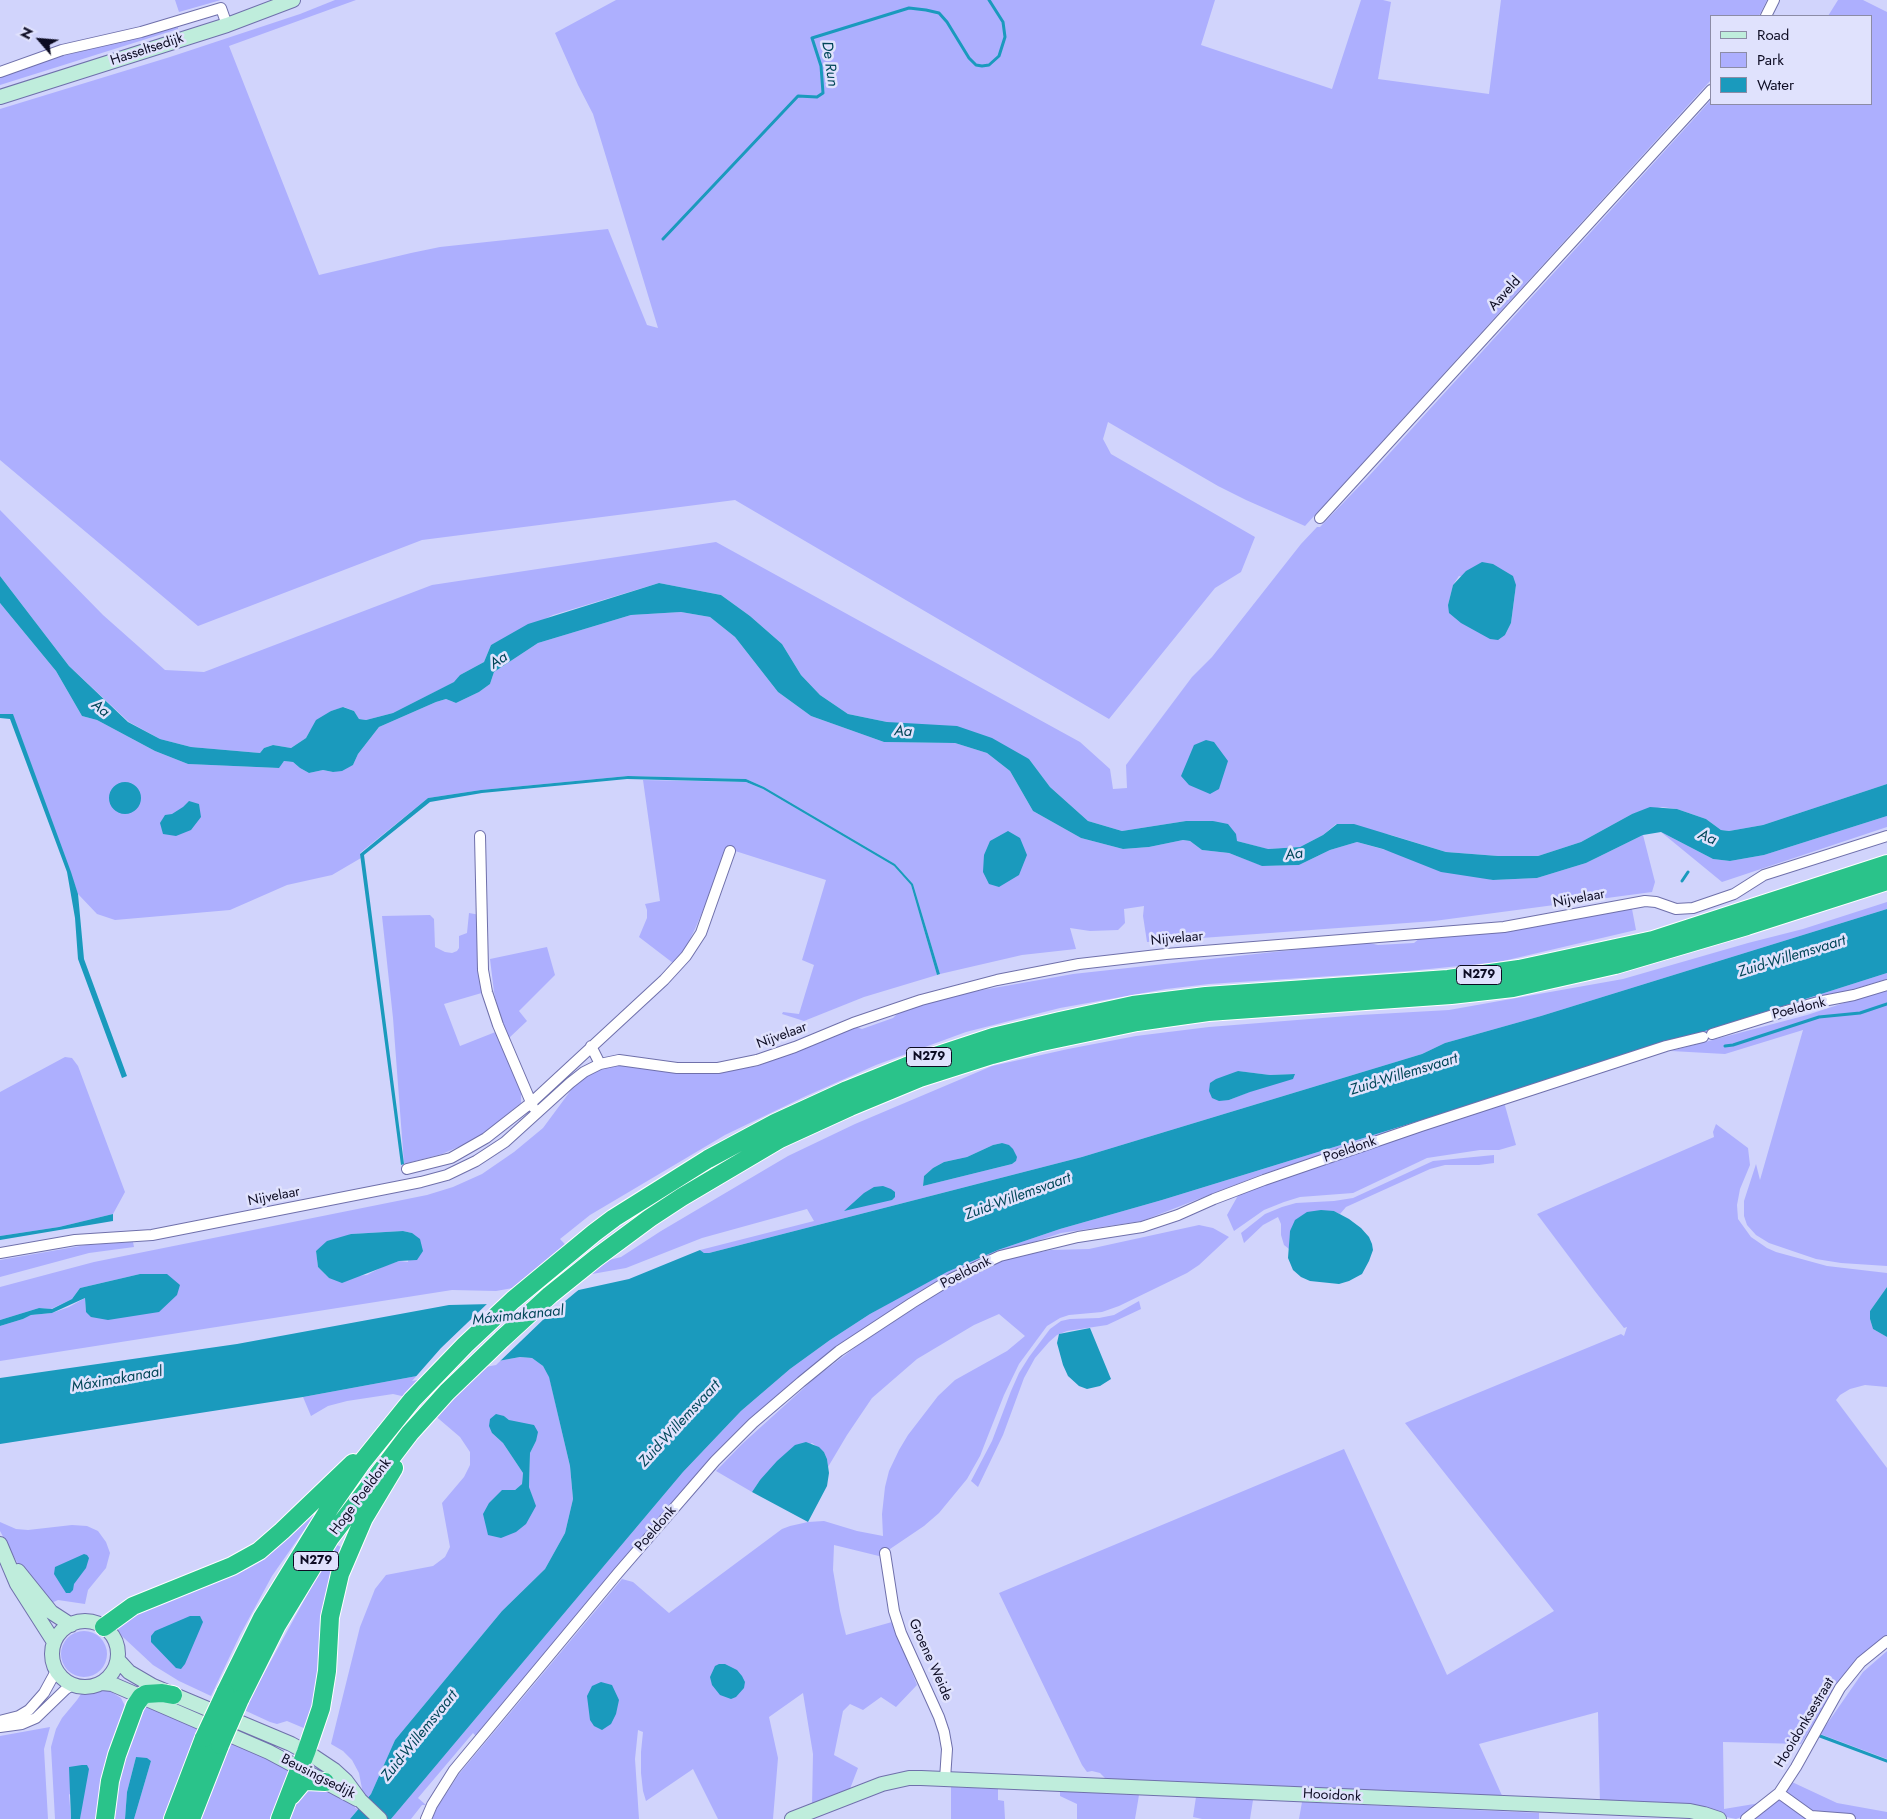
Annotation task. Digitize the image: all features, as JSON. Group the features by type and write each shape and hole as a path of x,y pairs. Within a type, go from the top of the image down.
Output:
{"highway":[{"name":"N279","path":"1785,905 1887,864"},
{"name":"N279","path":"1785,905 1887,881"},
{"name":"Hoge Poeldonk","path":"232,1696 330,1538 410,1433 448,1392 502,1339 572,1277 650,1218 745,1158 817,1122 913,1081 992,1055 1037,1043 1119,1026 1208,1012 1451,996 1513,988 1616,965 1785,905"},
{"name":"Hoge Poeldonk","path":"173,1819 212,1742 232,1696 250,1640 283,1582 331,1506 376,1443 412,1400 464,1345 529,1286 594,1233 669,1182 708,1159 808,1107 881,1075 993,1037 1133,1006 1206,996 1448,979 1519,969 1653,940 1785,905"},
{"name":"N279","path":"280,1819 303,1760 325,1690 330,1617 340,1574 364,1518 400,1457 410,1433"},
{"name":"N279","path":"104,1627 133,1606 232,1566 259,1550 296,1518 343,1470 376,1443"},
{"path":"105,1819 110,1781 116,1755 132,1713 141,1697 152,1693 173,1695"},
{"name":"Hoge Poeldonk","path":"191,1819 212,1742"},
{"name":"N279","path":"288,1801 302,1783 312,1780 326,1782"}],"street":[{"name":"Hasseltsedijk","path":"0,97 269,0"},
{"name":"Hasseltsedijk","path":"0,72 62,50 293,0"},
{"path":"1766,15 1774,0"},
{"name":"Hasseltsedijk","path":"0,87 224,16"},
{"name":"Aaveld","path":"1320,518 1710,91"},
{"path":"480,836 484,970 487,992 513,1060 532,1102 535,1116"},
{"name":"Nijvelaar","path":"0,1253 75,1240 152,1235 421,1182 447,1175 476,1162 505,1142 570,1083 584,1072 600,1064 620,1060 677,1068 718,1068 757,1060 795,1047 852,1023 921,1000 997,980 1079,964 1166,954 1504,927 1645,901 1684,910 1726,898 1762,876 1887,836"},
{"path":"407,1169 451,1158 486,1138 532,1102 664,980 686,956 701,932 730,851"},
{"name":"Poeldonk","path":"426,1819 432,1805 454,1770 612,1580 715,1461 753,1423 839,1351 959,1275 1000,1256 1078,1237 1142,1227 1178,1215 1264,1180 1412,1129 1666,1046 1708,1036 1818,1002 1854,996 1887,985"},
{"path":"591,1046 600,1064"},
{"path":"2,1549 51,1612 70,1625"},
{"path":"2,1549 17,1584 54,1642"},
{"name":"Groene Weide","path":"885,1553 892,1604 898,1626 940,1717 944,1732 947,1749 945,1779"},
{"path":"88,1621 104,1627 111,1633 118,1651 118,1660 110,1677 93,1687 82,1688 66,1682 56,1670 52,1653 54,1642 63,1630 70,1625 88,1621"},
{"name":"Hooidonksestraat","path":"1746,1819 1779,1792 1796,1767 1840,1688 1861,1662 1887,1641"},
{"name":"Beusingsedijk","path":"118,1660 129,1672 173,1695 218,1712 303,1760 326,1782 360,1800"},
{"path":"0,1721 19,1716 29,1710 44,1693 56,1670"},
{"name":"Beusingsedijk","path":"102,1683 112,1684 269,1752 334,1770 346,1781 360,1800"},
{"path":"0,1726 22,1724 36,1718 72,1685"},
{"path":"792,1819 882,1784 909,1778 945,1779"},
{"name":"Hooidonk","path":"945,1779 1690,1811 1719,1819"},
{"path":"1779,1792 1811,1816 1850,1819"},
{"path":"360,1800 380,1819"}],"green space":[{"path":"175,0 221,0 179,12"},
{"path":"335,0 356,0 229,46 319,275 440,247 608,229 647,325 658,328 593,114 555,33 616,0 1215,0 1201,45 1332,89 1361,0 1383,0 1391,2 1378,79 1489,94 1501,0 1767,0 1760,15 1710,15 1710,81 1305,526 1218,486 1108,422 1103,439 1111,454 1255,537 1241,572 1215,588 1109,719 735,500 422,540 198,626 0,460 0,109 170,57 300,14"},
{"path":"1838,0 1863,0 1887,12 1887,784 1763,825 1729,831 1721,830 1706,819 1677,809 1662,807 1632,814 1581,842 1538,856 1498,856 1446,852 1391,835 1336,824 1323,835 1300,847 1267,849 1237,841 1213,821 1186,821 1122,831 1088,821 1050,787 1029,759 887,722 848,714 820,695 801,675 782,644 750,616 721,595 659,583 553,615 491,645 484,662 460,675 455,682 393,713 366,720 359,719 354,711 344,707 331,711 310,731 306,738 291,748 273,745 264,748 260,753 191,747 160,739 129,722 69,666 0,576 0,510 103,615 165,670 204,672 432,585 716,542 1080,742 1110,769 1113,789 1127,788 1126,765 1192,677 1212,657 1301,544 1368,477 1710,101 1710,105 1872,105 1872,15 1829,15","holes":["1459,576 1516,585 1511,623 1505,635 1448,605 1453,585"]},
{"path":"178,27 178,29 0,85 0,74 66,55"},
{"path":"0,603 56,671 82,716 97,720 155,751 188,764 278,768 284,761 293,762 309,773 323,770 333,772 353,765 358,754 379,727 436,702 446,699 456,703 479,692 490,684 494,672 538,643 631,615 681,612 710,617 735,637 778,692 811,716 884,742 955,743 987,753 1010,771 1033,811 1081,838 1123,849 1149,847 1183,840 1190,841 1202,850 1229,853 1263,866 1299,865 1330,850 1357,842 1493,880 1537,878 1586,863 1643,835 1655,882 1652,892 1434,921 1147,942 1143,916 1144,906 1124,909 1125,923 1118,930 1090,931 1070,928 1076,949 1022,955 940,974 913,884 895,864 764,787 746,779 628,776 481,790 428,798 360,853 361,858 332,875 287,885 230,910 115,920 97,914 78,894 13,715 0,714"},
{"path":"643,780 746,782 763,789 894,866 911,885 937,975 864,997 804,1021 782,1014 783,1012 799,1014 814,965 802,960 826,880 729,849 695,929 686,947 673,963 639,937 647,918 645,904 660,901"},
{"path":"1887,816 1887,827 1722,882 1661,832 1713,859 1730,861 1764,855"},
{"path":"1887,902 1887,909 1541,1016 1445,1043 1422,1054 1082,1157 709,1253 704,1253 700,1250 814,1221 807,1209 702,1238 626,1268 496,1291 452,1290 0,1361 0,1326 31,1315 52,1313 69,1307 85,1298 86,1312 167,1274 140,1274 80,1288 72,1299 51,1309 39,1308 0,1320 0,1287 94,1262 427,1195 453,1187 482,1174 514,1152 543,1128 577,1082 590,1073 602,1068 620,1065 638,1066 676,1073 718,1073 758,1066 856,1027 862,1029 893,1018 900,1011 971,992 1073,974 1365,942 1378,945 1414,943 1420,938 1632,909 1636,930 1499,962 1409,971 1209,984 1166,989 1060,1008 966,1032 876,1065 725,1135 590,1215 560,1239 579,1259 601,1262 621,1257 661,1231 788,1156 855,1124 992,1066 1136,1036 1209,1027 1449,1010 1623,979 1803,929","holes":["1237,1071 1270,1075 1294,1074 1229,1100","1002,1143 1016,1161 1012,1164 923,1186 924,1176 933,1168 944,1162 967,1157","403,1231 412,1233 408,1262 399,1261 367,1275 329,1278 318,1267 316,1251 351,1234"]},
{"path":"469,913 480,915 485,992 444,1004 460,1046 498,1031 518,1080 521,1103 470,1142 442,1154 404,1164 393,1018 382,916 430,915 434,919 435,947 452,953 459,948 459,936 467,933"},
{"path":"547,947 555,975 519,1011 527,1021 509,1038 500,1017 494,992 490,959"},
{"path":"1887,973 1887,979 1646,1052 1263,1174 1142,1221 1061,1233 998,1254 911,1300 751,1422 476,1736 473,1733 418,1798 426,1805 422,1805 411,1819 391,1819 683,1472 741,1411 790,1369 830,1340 906,1293 947,1272 998,1250 1060,1229 1162,1200 1513,1092"},
{"path":"1887,989 1887,1266 1841,1263 1816,1259 1769,1243 1756,1235 1747,1225 1744,1216 1744,1201 1756,1164 1760,1180 1803,1030 1725,1054 1671,1051 1807,1015"},
{"path":"65,1057 72,1058 78,1066 125,1192 113,1214 59,1227 0,1236 0,1092"},
{"path":"1504,1102 1516,1145 1499,1150 1480,1150 1427,1158 1353,1193 1300,1197 1284,1202 1264,1210 1234,1231 1227,1215 1240,1192"},
{"path":"1716,1124 1748,1148 1750,1165 1740,1189 1737,1205 1738,1219 1751,1237 1776,1252 1827,1266 1887,1273 1887,1287 1870,1311 1870,1319 1873,1329 1887,1337 1887,1387 1865,1385 1850,1389 1836,1400 1887,1468 1887,1636 1865,1652 1840,1680 1801,1744 1723,1742 1724,1809 1760,1803 1744,1816 1736,1819 1726,1817 1714,1811 1600,1805 1598,1712 1479,1744 1504,1800 1106,1779 1100,1773 1087,1772 999,1593 1344,1449 1447,1675 1554,1611 1405,1423 1621,1334 1624,1336 1627,1327 1624,1328 1537,1214 1714,1137 1713,1132"},
{"path":"1494,1155 1494,1163 1445,1165 1430,1169 1346,1207 1340,1214 1334,1211 1290,1231 1289,1249 1284,1245 1278,1217 1263,1225 1244,1243 1241,1233 1265,1214 1282,1207 1296,1203 1353,1198 1433,1161"},
{"path":"1199,1225 1213,1228 1229,1237 1199,1265 1187,1273 1119,1306 1102,1312 1069,1315 1047,1326 1019,1364 1004,1395 980,1456 967,1479 939,1513 924,1526 890,1549 890,1557 834,1545 833,1570 846,1635 892,1622 917,1685 896,1707 881,1697 863,1710 850,1704 843,1711 834,1755 858,1768 848,1794 812,1806 813,1754 803,1693 769,1717 778,1758 773,1819 718,1819 693,1769 646,1801 641,1773 643,1732 638,1730 635,1759 639,1819 432,1819 459,1774 622,1579 633,1582 669,1613 782,1529 790,1526 824,1521 857,1531 883,1536 882,1514 885,1487 889,1471 908,1435 938,1396 955,1380 1007,1351 1025,1336 999,1314 974,1325 917,1359 872,1398 828,1467 824,1452 812,1443 760,1480 752,1492 716,1471 742,1444 815,1378 857,1346 942,1290 997,1260 1051,1250 1089,1249"},
{"path":"133,1242 134,1247 89,1253 0,1277 0,1260 86,1245"},
{"path":"1139,1301 1141,1309 1107,1325 1067,1331 1057,1335 1049,1342 1035,1358 1024,1378 1003,1435 978,1487 971,1481 992,1441 1019,1373 1050,1329 1061,1321 1070,1319 1099,1318 1114,1315"},
{"path":"520,1357 532,1358 543,1366 549,1376 570,1466 573,1499 565,1533 545,1569 502,1611 395,1740 371,1794 366,1799 363,1794 359,1773 352,1760 343,1751 331,1744 360,1627 375,1589 386,1575 433,1566 445,1557 450,1547 442,1503 464,1477 470,1465 470,1452 460,1437 426,1408 406,1397 393,1394 347,1401 328,1406 311,1416 303,1397","holes":["504,1416 536,1441 530,1453 529,1487 535,1506 515,1490 522,1484 523,1473 503,1443 492,1433"]},
{"path":"330,1493 272,1576 240,1635 211,1696 179,1681 153,1665 110,1625 232,1570"},
{"path":"0,1522 16,1529 28,1530 72,1525 87,1526 98,1531 106,1542 110,1553 106,1568 88,1590 85,1604 58,1600 49,1604 18,1564 0,1531"},
{"path":"335,1544 341,1547 326,1598 320,1670 314,1706 306,1729 287,1721 277,1724 270,1722 244,1710"},
{"path":"79,1631 89,1631 103,1641 107,1654 103,1667 97,1673 89,1677 79,1677 65,1667 61,1659 61,1649 71,1635"},
{"path":"1887,1651 1887,1759 1820,1734 1863,1672"},
{"path":"105,1688 121,1698 126,1708 101,1819 80,1819 82,1802 69,1794 71,1819 55,1819 51,1747 56,1729 62,1718 81,1694"},
{"path":"143,1702 199,1728 186,1759 166,1819 134,1819 151,1761 136,1757 127,1792 125,1819 109,1819 113,1781"},
{"path":"50,1727 44,1749 48,1819 0,1819 0,1736"},
{"path":"231,1740 295,1770 272,1819 201,1819"},
{"path":"1792,1782 1837,1803 1887,1812 1887,1819 1755,1819 1776,1801"},
{"path":"314,1784 357,1803 355,1808 358,1809 350,1819 288,1819 301,1791"},
{"path":"951,1787 998,1789 998,1800 1004,1801 1005,1819 951,1819"},
{"path":"1060,1791 1139,1795 1135,1819 1077,1819 1077,1804 1060,1796"},
{"path":"1196,1797 1253,1800 1250,1819 1202,1819 1193,1817"},
{"path":"1302,1802 1539,1813 1539,1819 1299,1819"}],"water":[{"path":"1482,562 1493,564 1513,576 1516,585 1511,623 1505,635 1498,640 1490,639 1461,623 1449,613 1448,605 1453,585 1466,571"},
{"name":"Aa","path":"0,576 69,666 128,722 160,739 191,747 260,753 264,748 273,745 291,748 306,738 316,720 331,711 343,707 354,711 359,719 366,720 393,713 454,682 460,675 484,662 491,645 528,624 659,583 721,595 750,616 782,644 801,675 820,695 848,714 887,722 957,726 992,738 1029,759 1050,787 1088,821 1122,831 1186,821 1213,821 1228,824 1236,834 1237,841 1268,849 1300,847 1323,835 1337,824 1354,824 1446,852 1498,856 1538,856 1581,842 1632,814 1650,807 1677,809 1706,819 1721,830 1729,831 1763,825 1887,784 1887,816 1764,855 1730,861 1713,859 1661,832 1643,835 1586,863 1537,878 1493,880 1441,872 1383,849 1357,842 1330,850 1299,865 1262,866 1229,853 1202,850 1190,841 1183,840 1149,847 1123,849 1081,838 1033,811 1010,771 987,753 955,743 884,742 811,716 778,692 735,637 710,617 681,612 631,615 538,643 494,672 490,684 479,692 456,703 446,699 436,702 379,727 358,754 353,765 342,771 323,770 309,773 293,762 284,761 279,768 188,764 155,751 97,720 82,716 56,671 0,603"},
{"path":"0,714 13,714 71,872 78,894 84,959 127,1076 122,1078 78,959 75,918 67,872 10,719 0,718"},
{"path":"1206,740 1214,742 1228,761 1219,789 1210,794 1189,785 1181,776 1194,745"},
{"path":"628,776 746,779 764,787 895,864 913,884 940,974 937,975 911,885 894,866 763,789 746,782 627,779 482,793 430,802 364,855 404,1164 401,1165 360,854 428,798 481,790"},
{"path":"125,782 131,783 136,787 140,792 140,804 136,809 131,813 125,814 119,813 114,809 110,804 109,798 110,792 114,787 119,783"},
{"path":"189,801 199,804 201,817 191,830 176,836 163,834 160,823 165,815 172,814"},
{"path":"1008,831 1020,838 1027,855 1019,875 999,887 989,884 983,872 984,855 990,841"},
{"path":"1887,909 1887,973 1513,1092 1162,1200 1060,1229 998,1250 947,1272 870,1314 790,1369 741,1411 683,1472 391,1819 350,1819 371,1794 395,1740 502,1611 545,1569 565,1533 573,1499 570,1466 549,1377 543,1366 532,1358 520,1357 303,1397 0,1444 0,1378 237,1344 449,1305 492,1304 565,1293 629,1279 700,1250 704,1253 709,1253 1082,1157 1422,1054 1445,1043 1541,1016"},
{"path":"1238,1071 1270,1075 1295,1074 1293,1079 1229,1100 1219,1101 1212,1098 1209,1091 1210,1083"},
{"path":"1002,1143 1009,1145 1017,1157 1016,1161 1012,1164 923,1186 924,1176 944,1162 967,1157"},
{"path":"883,1186 895,1192 895,1197 892,1200 844,1211 864,1193 874,1187"},
{"path":"1334,1211 1349,1219 1361,1228 1372,1244 1373,1250 1362,1274 1349,1281 1339,1284 1310,1281 1301,1277 1293,1270 1288,1258 1290,1231 1295,1220 1307,1212"},
{"path":"113,1214 113,1221 0,1240 0,1236 59,1227"},
{"path":"403,1231 412,1233 420,1239 423,1251 417,1260 399,1261 342,1283 329,1278 318,1267 316,1251 327,1241 351,1234"},
{"path":"140,1274 167,1274 180,1285 177,1295 159,1312 108,1320 91,1317 86,1312 85,1298 52,1313 31,1315 0,1326 0,1320 39,1308 52,1309 72,1299 80,1288"},
{"path":"1887,1287 1887,1337 1873,1329 1870,1311"},
{"path":"1090,1328 1111,1379 1100,1386 1087,1389 1079,1386 1068,1376 1057,1343 1059,1334"},
{"path":"496,1414 504,1416 509,1420 534,1425 538,1432 530,1453 529,1487 536,1506 526,1524 516,1532 501,1538 488,1535 483,1514 489,1503 502,1490 515,1490 522,1484 523,1473 503,1443 492,1433 489,1426 490,1419"},
{"path":"806,1442 819,1447 824,1452 829,1473 827,1486 808,1522 752,1492 777,1461 795,1445"},
{"path":"84,1554 89,1558 86,1568 74,1584 73,1590 70,1593 66,1593 54,1574 55,1567"},
{"path":"190,1616 200,1616 203,1622 185,1664 181,1669 176,1668 151,1642 151,1636 155,1631"},
{"path":"725,1664 737,1670 742,1676 745,1682 744,1688 736,1697 731,1699 720,1695 712,1685 710,1677 715,1666"},
{"path":"601,1682 612,1685 619,1700 616,1714 611,1724 602,1730 594,1726 590,1720 587,1696 592,1686"},
{"path":"136,1757 147,1758 151,1761 134,1819 125,1819 127,1792"},
{"path":"87,1765 89,1769 80,1819 71,1819 69,1767"}],"pier":[{"path":"582,1287 546,1317 496,1365 412,1381 441,1348 489,1302"}],"waterway":[{"name":"De Run","path":"663,239 798,96 817,97 823,93 821,66 812,38 909,8 926,10 939,13 947,22 969,58 976,65 989,65 999,56 1005,37 1003,22 989,0"},
{"path":"1682,881 1688,872"},
{"path":"1725,1046 1819,1017 1860,1013 1887,1004"},
{"path":"1820,1736 1887,1761"}],"water label":[{"name":"Zuid-Willemsvaart","path":"1792,957"},
{"name":"Zuid-Willemsvaart","path":"1404,1075"},
{"name":"Zuid-Willemsvaart","path":"1018,1197"},
{"name":"Máximakanaal","path":"518,1316"},
{"name":"Máximakanaal","path":"117,1380"},
{"name":"Zuid-Willemsvaart","path":"680,1424"},
{"name":"Zuid-Willemsvaart","path":"420,1736"}]}
